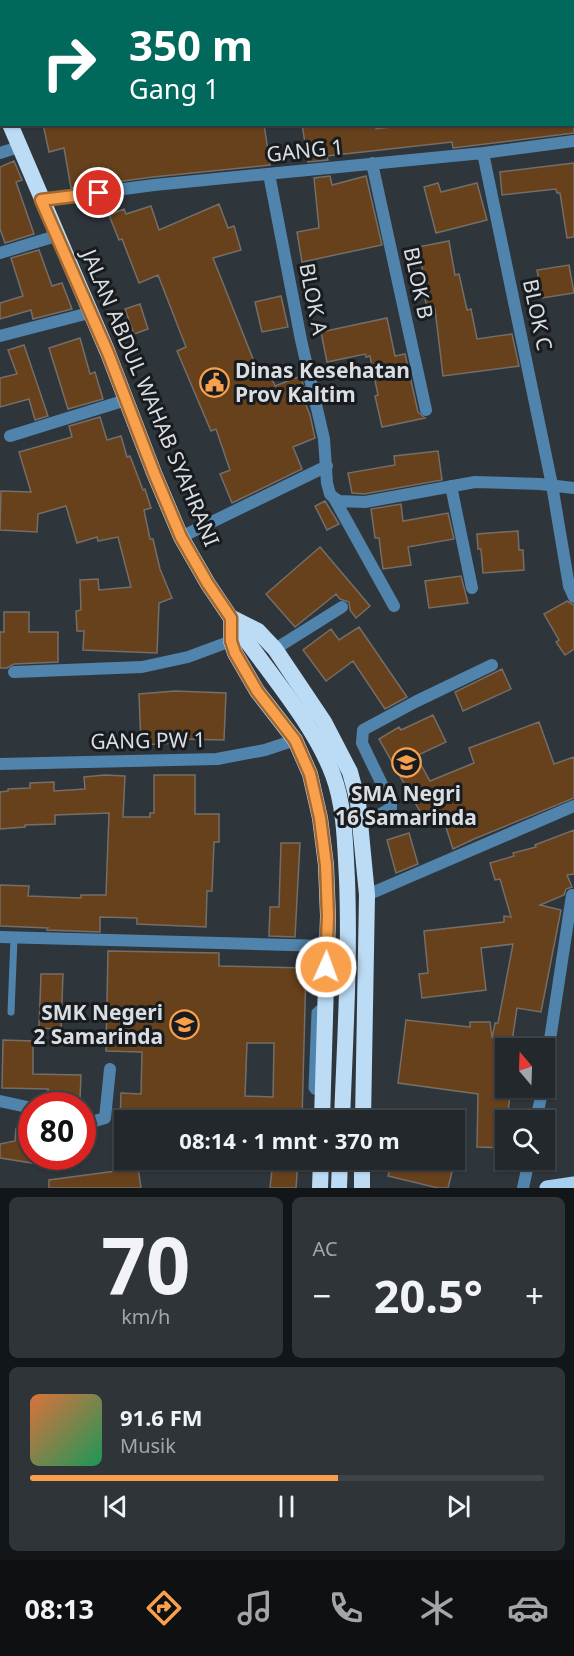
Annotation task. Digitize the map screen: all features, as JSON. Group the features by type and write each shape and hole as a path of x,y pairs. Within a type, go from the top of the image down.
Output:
{"highway":[{"name":"JALAN ABDUL WAHAB SYAHRANI","path":"11,126 181,537 234,630 235,653 257,691 295,740 310,774 320,818 326,865 322,1110"},
{"path":"234,630 258,631 275,649 324,722 350,772 362,826 367,894 363,1110"},
{"path":"234,630 291,701 322,751 333,775 340,801 346,855 349,947 342,1110"},
{"path":"324,1051 364,1052"},
{"path":"320,1188 321,1170"},
{"path":"339,1188 340,1170"},
{"path":"362,1170 362,1188"}],"main road":[{"path":"547,1188 574,1184"}],"street":[{"name":"GANG 1","path":"41,200 154,185 483,153 574,141"},
{"path":"0,153 19,147"},
{"name":"BLOK C","path":"483,153 552,486 568,586 574,597"},
{"name":"BLOK B","path":"372,163 426,410"},
{"name":"BLOK A","path":"270,174 301,340 324,439 330,494 394,606"},
{"path":"0,253 56,236"},
{"path":"0,336 90,313"},
{"path":"10,436 126,400"},
{"path":"181,537 327,466"},
{"path":"334,498 339,501 365,502 475,482 574,488"},
{"path":"451,486 472,588"},
{"path":"275,649 342,607"},
{"path":"14,672 92,671 142,667 180,659 234,630"},
{"path":"362,826 391,808 391,803 362,743 363,730 492,665"},
{"name":"GANG PW 1","path":"0,764 216,759 265,750 295,740"},
{"path":"367,894 574,806"},
{"path":"550,1038 572,896"},
{"path":"0,937 326,946"},
{"path":"96,1120 105,1118 110,1069"},
{"path":"0,1101 18,1105"},
{"path":"523,1188 527,1170"}],"lane":[{"path":"10,1012 14,938"},
{"path":"323,1092 314,1091 312,1088 315,1012 325,1008"}],"building":[{"path":"43,126 264,126 270,165 71,188 64,148 49,152"},
{"path":"302,126 376,126 376,129 399,126 574,126 574,133 453,148 452,142 327,156 328,160 308,162"},
{"path":"14,161 22,180 16,182 34,234 5,243 0,229 0,167"},
{"path":"574,163 574,237 567,238 560,193 557,193 556,189 502,195 500,172"},
{"path":"330,176 332,185 366,176 382,245 302,262 297,232 319,228 314,178"},
{"path":"438,183 441,192 477,183 487,220 436,233 424,187"},
{"path":"219,204 228,228 234,226 241,250 213,258 261,379 271,376 275,386 301,376 305,392 301,393 310,415 315,438 293,447 302,469 232,503 220,474 230,470 216,429 211,431 177,351 186,347 158,275 139,283 122,239 119,240 109,215 124,209 126,214 151,206 159,230"},
{"path":"449,241 455,275 459,274 467,310 471,309 477,339 512,334 519,366 443,376 435,309 428,311 421,283 425,282 418,247"},
{"path":"39,250 52,286 62,283 72,309 33,319 31,310 0,319 0,303 23,296 11,258"},
{"path":"569,265 574,293 542,298 537,270"},
{"path":"281,296 288,327 262,332 255,302"},
{"path":"140,304 148,329 134,334 125,309"},
{"path":"387,318 395,356 405,354 418,412 425,418 382,427 370,356 366,357 365,354 327,362 321,332"},
{"path":"80,338 90,374 95,372 103,399 68,409 49,348"},
{"path":"24,345 48,416 35,420 29,399 0,407 0,378 17,374 8,350"},
{"path":"100,417 107,440 121,436 127,457 130,456 151,508 144,510 150,539 153,539 160,569 172,598 159,603 157,653 83,650 84,631 77,631 76,611 81,610 80,580 98,579 99,590 131,587 118,537 98,541 97,537 77,543 66,506 38,514 37,532 0,530 1,491 31,492 19,452 72,437 69,426"},
{"path":"438,451 442,480 364,494 352,493 348,473 395,465 394,456"},
{"path":"325,501 339,524 327,530 315,506"},
{"path":"401,504 403,521 448,513 454,539 408,547 411,565 383,569 379,538 375,538 371,509"},
{"path":"518,531 519,550 523,550 524,570 483,573 477,534"},
{"path":"320,547 370,606 356,618 350,610 349,602 340,599 336,594 295,627 266,594"},
{"path":"461,576 468,603 429,608 425,581"},
{"path":"567,601 574,605 574,649 565,655 556,642 559,640 544,614"},
{"path":"4,612 29,612 29,632 58,632 58,662 14,664 7,668 0,668 0,632 4,632"},
{"path":"359,627 407,697 385,709 353,661 326,681 303,650 331,629 339,640"},
{"path":"502,669 511,689 463,711 455,692"},
{"path":"175,691 226,693 224,740 177,739 177,743 141,745 139,694"},
{"path":"433,715 446,742 416,756 430,781 474,763 469,748 539,722 554,764 574,757 574,798 453,849 442,815 426,822 379,739 399,727 401,730"},
{"path":"154,775 195,775 195,814 219,814 219,842 214,842 212,891 207,891 206,927 137,924 137,918 100,917 100,932 0,926 0,885 29,886 28,896 81,898 81,895 106,895 109,813 55,815 55,824 0,829 0,792 8,791 8,789 30,788 30,783 54,782 54,791 85,789 84,777 125,776 123,817 150,817 150,813 154,813"},
{"path":"574,830 574,874 567,875 572,887 566,889 564,895 540,905 561,910 541,1012 517,1008 512,1038 495,1038 495,1098 510,1098 508,1110 495,1110 495,1148 477,1147 478,1094 398,1083 406,1020 470,1027 470,1022 490,1022 492,1038 495,1023 498,1023 513,944 481,948 486,990 422,998 419,974 428,973 424,931 504,922 504,916 511,917 500,879 495,880 490,863 514,856 513,853 536,847 535,845"},
{"path":"409,833 418,864 396,873 387,840"},
{"path":"281,843 300,843 295,937 269,936 270,907 279,907"},
{"name":"SMK Negeri 2 Samarinda","path":"108,951 219,953 219,966 306,968 302,1110 120,1110 121,1093 141,1094 142,1052 106,1051","holes":["247,1043 274,1043 273,1097 245,1096"]},
{"path":"41,974 63,974 61,1029 39,1028"},
{"path":"3,1040 33,1041 33,1074 81,1075 80,1092 2,1088"},
{"path":"16,1129 18,1129 18,1161 0,1158 0,1144 15,1141"},
{"path":"138,1170 141,1188 49,1188 49,1180"},
{"path":"272,1170 297,1170 296,1188 270,1188"},
{"path":"390,1170 452,1170 448,1188 438,1188 388,1176"}],"place":[{"name":"Dinas Kesehatan Prov Kaltim","path":"214,383"},
{"name":"SMA Negri 16 Samarinda","path":"406,763"},
{"name":"SMK Negeri 2 Samarinda","path":"184,1025"}],"route":[{"path":"99,193 41,200 108,353 181,537 231,618 231,641 235,653 257,691 295,740 310,774 320,818 326,865 328,916 326,967"}]}
